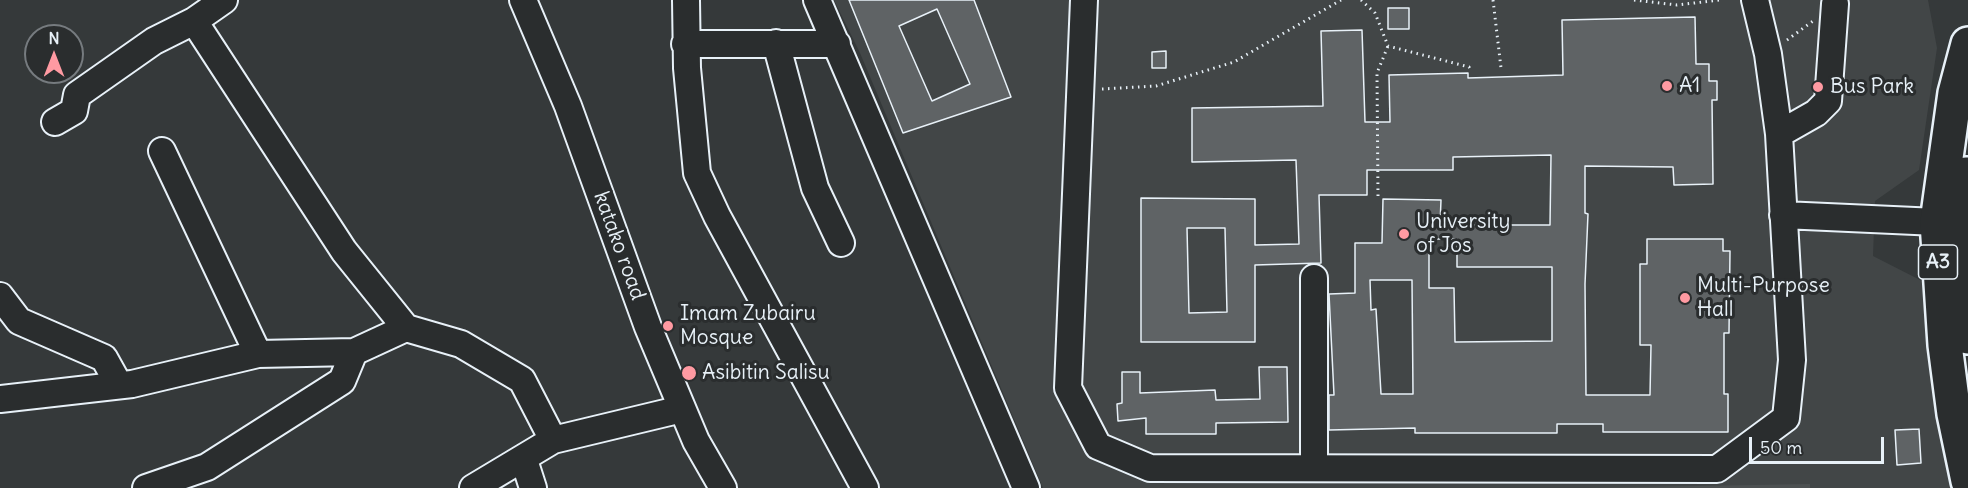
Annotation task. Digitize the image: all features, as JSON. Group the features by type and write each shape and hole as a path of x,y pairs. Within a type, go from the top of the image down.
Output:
{"highway":[{"name":"A3","path":"1968,44 1955,93 1937,222 1945,345 1954,414 1968,481"},
{"name":"A3","path":"1968,159 1960,253 1968,337"}],"street":[{"path":"55,122 74,111 77,95 154,41 194,21 224,0"},
{"name":"katako road","path":"524,0 568,105 648,327 696,441 723,488"},
{"path":"686,0 685,44 697,173 717,216 865,488"},
{"path":"817,0 1026,488"},
{"path":"1084,0 1068,388 1098,446 1150,468 1717,469 1786,418 1792,360 1779,134 1768,54 1755,0"},
{"path":"1779,134 1816,113 1828,101 1835,4"},
{"path":"194,21 344,251 406,328 461,344 522,380 553,440"},
{"path":"776,43 815,188 842,243"},
{"path":"685,44 837,44"},
{"path":"162,151 258,354"},
{"path":"1783,215 1937,222"},
{"path":"1314,278 1314,468"},
{"path":"0,296 18,321 104,358 119,385"},
{"path":"0,399 119,385 258,354 354,352 406,328"},
{"path":"146,488 207,467 342,381 354,352"},
{"path":"474,488 487,478 524,459 536,448 553,440 682,409"},
{"path":"524,459 532,488"}],"path":[{"path":"1080,90 1156,86 1234,62 1341,0"},
{"path":"1361,0 1375,13 1388,46 1377,73 1377,196"},
{"path":"1493,0 1501,68"},
{"path":"1634,0 1677,4 1720,0"},
{"path":"1768,54 1835,4"},
{"path":"1388,46 1469,66 1472,72"}],"shaded area":[{"name":"University of Jos","path":"834,0 1928,0 1937,48 1919,170 1875,201 1873,256 1924,282 1952,488 1043,488 860,53"},
{"path":"1810,484 1810,488 1581,488"}],"building":[{"path":"849,0 974,0 1011,97 903,133","holes":["937,9 970,84 932,101 899,26"]},
{"path":"1388,8 1409,8 1409,29 1388,29"},
{"path":"1695,17 1696,64 1709,64 1709,81 1717,81 1717,100 1712,100 1713,184 1674,185 1673,167 1585,166 1585,213 1588,214 1585,284 1586,395 1650,395 1651,345 1640,345 1640,264 1647,264 1647,239 1723,239 1723,251 1730,251 1729,333 1724,333 1724,394 1728,394 1728,432 1603,432 1603,424 1557,424 1557,433 1415,433 1415,428 1329,430 1329,395 1334,395 1329,294 1355,293 1355,243 1382,243 1383,199 1441,200 1440,225 1550,225 1551,155 1453,157 1453,170 1367,170 1367,195 1319,195 1321,263 1255,265 1255,342 1141,342 1141,198 1255,199 1255,245 1299,244 1296,160 1192,162 1192,108 1323,106 1321,31 1362,30 1365,122 1390,122 1389,75 1468,73 1468,78 1563,75 1562,20","holes":["1187,228 1225,228 1227,312 1189,313","1429,239 1457,239 1457,267 1552,267 1552,341 1455,342 1454,288 1429,288","1370,280 1412,280 1413,394 1381,394 1376,309 1371,310"]},
{"path":"1166,51 1166,68 1152,68 1152,52"},
{"path":"1259,367 1287,367 1288,422 1216,423 1216,434 1146,434 1146,418 1118,421 1117,404 1122,403 1122,372 1140,372 1140,393 1215,390 1216,400 1260,399"},
{"path":"1919,429 1921,463 1897,465 1895,430"}],"place":[{"name":"A1","path":"1667,86"},
{"name":"Bus Park","path":"1818,87"},
{"name":"University of Jos","path":"1404,234"},
{"name":"Multi-Purpose Hall","path":"1685,298"},
{"name":"Imam Zubairu Mosque","path":"668,326"},
{"name":"Asibitin Salisu","path":"689,373"}]}
